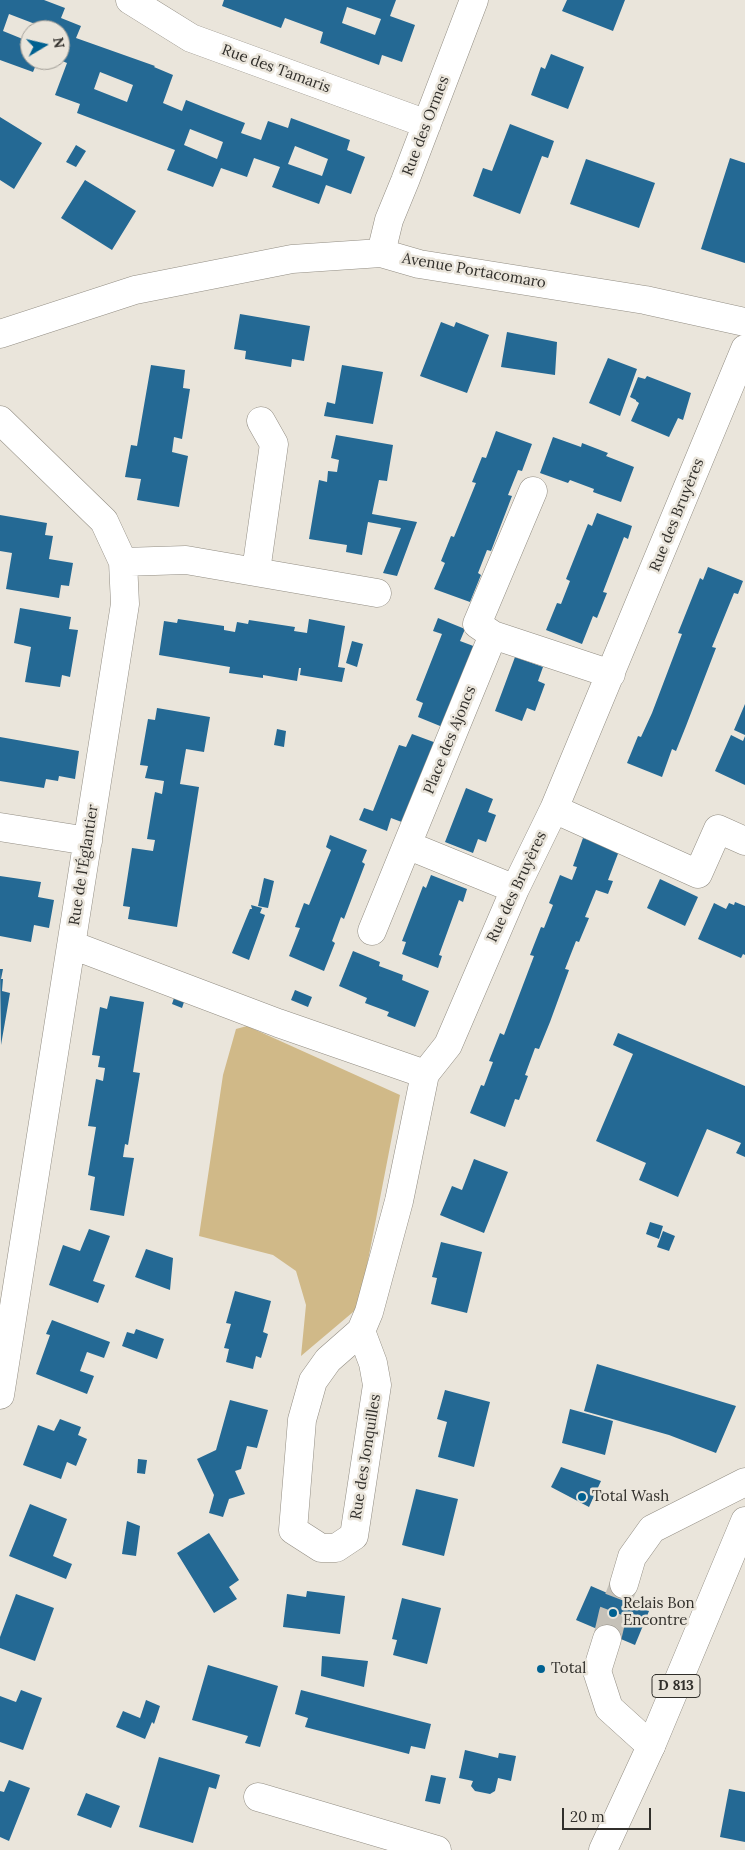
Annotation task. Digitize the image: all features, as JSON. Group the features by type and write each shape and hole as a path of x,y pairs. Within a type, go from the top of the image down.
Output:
{"street":[{"name":"Rue des Tamaris","path":"130,0 191,38 427,124"},
{"name":"Rue des Ormes","path":"381,253 389,220 474,0"},
{"name":"Avenue Portacomaro","path":"0,334 135,290 292,259 381,253 419,264 645,300 745,322"},
{"name":"Rue des Bruyères","path":"425,1074 448,1045 515,889 554,809 745,349"},
{"name":"Rue de l'Églantier","path":"0,420 104,521 123,562 125,604 72,945 3,1354 0,1395"},
{"path":"256,571 274,444 261,421"},
{"name":"Place des Ajoncs","path":"372,931 407,845 534,491"},
{"path":"123,562 186,560 377,593"},
{"path":"485,630 611,674"},
{"path":"554,809 698,874 718,829 745,841"},
{"path":"0,827 88,841"},
{"path":"407,845 515,889"},
{"path":"72,945 278,1023 425,1074"},
{"name":"Rue des Jonquilles","path":"361,1331 373,1362 377,1385 354,1536 336,1548 321,1548 293,1530 302,1420 313,1381 328,1360 361,1331 369,1312 399,1201 425,1074"},
{"path":"624,1584 632,1557 652,1529 745,1482"},
{"name":"D 813","path":"603,1850 651,1746 745,1521"},
{"path":"607,1639 596,1671 609,1708 651,1746"},
{"path":"258,1796 437,1850"}],"shaded area":[{"path":"247,1026 400,1095 359,1307 301,1356 306,1305 296,1271 273,1255 199,1236 223,1075 236,1029"}],"building":[{"path":"0,0 44,0 65,8 61,18 66,20 25,20 9,14 3,31 20,38 20,67 0,60"},
{"path":"224,0 396,0 390,16 415,25 402,62 382,55 379,65 320,43 323,32 285,18 281,28 222,6","holes":["347,7 381,19 375,35 342,23"]},
{"path":"567,0 625,0 613,31 562,11"},
{"path":"70,22 81,26 76,38 155,66 173,75 163,103 182,111 186,100 245,123 241,133 261,140 268,121 288,128 291,118 350,140 347,150 365,157 351,194 326,185 319,204 272,187 280,167 254,158 247,177 221,168 213,187 167,170 175,150 77,113 80,104 55,95 64,70 70,70","holes":["100,72 133,85 127,102 94,89","190,129 223,142 217,159 184,145","295,146 328,159 322,176 288,164"]},
{"path":"551,54 584,67 568,109 531,95 541,67 545,69"},
{"path":"0,117 42,143 14,189 0,180"},
{"path":"510,124 554,141 548,158 542,156 520,214 473,196 483,168 492,171"},
{"path":"76,145 86,151 76,167 66,162"},
{"path":"730,158 745,163 745,263 701,249"},
{"path":"586,159 655,183 639,228 570,204"},
{"path":"85,180 136,211 112,250 61,218"},
{"path":"240,314 310,326 304,361 292,359 291,367 245,359 246,351 234,349"},
{"path":"441,322 454,327 456,322 489,335 467,393 420,376"},
{"path":"507,332 557,342 555,375 501,367"},
{"path":"608,358 637,369 620,416 589,403"},
{"path":"151,365 185,370 183,388 190,389 182,439 174,437 172,452 188,456 179,507 137,500 141,479 125,477 131,445 137,446"},
{"path":"342,365 383,372 373,424 324,416 327,402 335,404"},
{"path":"647,376 691,393 683,420 678,418 669,437 631,421 639,403 630,397 638,377 645,379"},
{"path":"496,431 532,444 522,471 518,470 508,495 512,496 491,551 487,550 478,573 481,575 470,602 434,589 445,563 441,561 451,536 454,537 476,483 472,482 482,457 486,458"},
{"path":"336,435 393,445 387,481 379,480 372,514 417,522 397,576 383,573 401,528 368,522 362,555 346,552 347,545 309,539 319,480 327,482 328,471 337,472 339,460 331,458"},
{"path":"553,437 581,447 582,443 608,453 606,456 634,467 621,502 593,492 594,489 570,480 568,483 540,473"},
{"path":"597,513 632,526 628,539 624,537 603,592 607,593 597,618 593,616 582,644 546,630 557,603 561,604 570,581 566,579 588,524 592,526"},
{"path":"0,515 47,523 45,535 53,536 49,559 73,563 69,586 61,585 59,598 6,589 12,553 0,551"},
{"path":"708,567 743,581 738,594 734,593 712,647 716,648 686,726 676,751 672,749 662,777 627,763 638,736 641,737 652,713 682,634 678,633 700,578 703,580"},
{"path":"20,608 71,617 69,629 78,630 70,677 62,675 60,687 25,682 31,647 14,643"},
{"path":"438,618 465,629 460,641 476,647 445,728 418,717 423,703 416,700 442,634 433,631"},
{"path":"178,619 224,626 224,630 235,632 237,622 248,624 249,620 295,627 294,631 307,633 309,619 345,626 338,667 345,668 342,682 300,675 301,668 299,668 297,681 263,675 263,678 229,673 230,667 159,655 164,621 177,623"},
{"path":"352,641 363,644 357,667 346,663"},
{"path":"515,657 543,667 538,681 545,684 535,711 527,708 522,721 495,711"},
{"path":"745,704 745,735 734,730"},
{"path":"157,708 210,717 204,752 186,749 180,784 199,787 177,927 128,919 130,907 123,906 132,848 153,851 155,840 147,839 155,792 162,794 164,781 145,778 148,766 140,765 148,719 155,720"},
{"path":"277,729 286,731 284,747 274,745"},
{"path":"412,734 439,744 407,824 391,818 387,831 359,820 364,808 373,811 399,745 406,747"},
{"path":"731,735 743,741 745,736 745,785 715,771"},
{"path":"0,737 79,751 75,779 59,776 58,781 46,779 44,788 0,781"},
{"path":"466,788 493,799 488,812 496,815 486,842 478,839 473,853 445,842"},
{"path":"330,835 367,850 362,862 365,864 344,919 341,917 332,941 335,943 324,971 289,956 300,928 295,927 304,903 309,905 331,850 326,847"},
{"path":"583,838 619,851 608,880 613,881 608,894 596,890 585,917 589,918 579,942 576,941 565,969 569,970 550,1022 539,1049 535,1048 525,1075 528,1076 519,1100 515,1099 505,1127 470,1113 481,1085 484,1086 493,1062 489,1061 500,1033 504,1035 534,956 530,955 541,927 544,928 553,905 549,903 560,875 572,880 577,867 573,866"},
{"path":"431,875 467,889 463,902 459,900 439,955 442,956 438,968 402,954 406,942 402,941 423,886 426,888"},
{"path":"0,876 41,882 38,897 54,900 49,928 34,925 31,942 0,936"},
{"path":"264,878 274,881 268,908 258,906"},
{"path":"660,879 698,897 685,926 647,908"},
{"path":"735,902 745,906 745,955 743,954 741,958 698,939 714,903 726,909 729,903 734,905"},
{"path":"251,905 262,908 260,913 265,915 249,960 232,953 250,909 252,909"},
{"path":"353,951 380,962 379,966 403,975 402,980 429,991 415,1027 387,1016 389,1012 365,1003 367,998 339,986"},
{"path":"0,969 3,969 1,979 3,979 2,991 10,993 1,1045"},
{"path":"295,990 312,997 308,1007 291,1000"},
{"path":"175,995 185,999 182,1008 172,1004"},
{"path":"110,996 144,1002 133,1072 140,1073 128,1145 125,1144 123,1157 134,1158 124,1216 90,1210 95,1177 88,1175 96,1127 88,1126 96,1079 103,1081 105,1068 98,1067 100,1056 92,1055 100,1007 107,1009"},
{"path":"618,1033 745,1086 745,1157 736,1153 741,1143 707,1129 678,1197 639,1180 646,1163 596,1141 633,1054 613,1045"},
{"path":"474,1159 508,1172 484,1233 440,1215 452,1186 462,1190"},
{"path":"650,1222 663,1226 659,1239 646,1234"},
{"path":"89,1229 110,1236 93,1281 105,1285 98,1303 49,1285 63,1245 80,1251"},
{"path":"663,1231 675,1236 669,1251 657,1247"},
{"path":"441,1242 482,1252 467,1313 431,1304 437,1278 432,1277"},
{"path":"146,1249 173,1258 170,1290 135,1277"},
{"path":"235,1291 271,1301 263,1332 268,1334 261,1358 256,1356 253,1369 226,1362 229,1349 224,1348 231,1324 226,1323"},
{"path":"52,1320 110,1342 104,1358 87,1352 80,1371 94,1376 87,1394 36,1374 50,1335 46,1334"},
{"path":"136,1329 164,1339 157,1359 122,1346 127,1332 134,1334"},
{"path":"597,1364 736,1406 716,1453 669,1435 584,1411"},
{"path":"445,1390 490,1402 474,1467 438,1457 447,1422 437,1419"},
{"path":"230,1400 268,1410 257,1448 247,1446 241,1469 235,1471 245,1494 229,1499 223,1517 209,1513 214,1495 197,1459 216,1450"},
{"path":"570,1409 613,1421 605,1455 562,1443"},
{"path":"60,1419 81,1427 78,1435 87,1439 76,1466 67,1462 61,1479 23,1465 38,1425 54,1431"},
{"path":"138,1459 147,1460 145,1474 137,1473"},
{"name":"Total Wash","path":"561,1467 601,1481 589,1507 551,1487"},
{"path":"416,1489 458,1499 444,1556 402,1545"},
{"path":"30,1504 67,1519 53,1556 72,1564 66,1579 9,1556"},
{"path":"127,1521 140,1526 136,1556 122,1554"},
{"path":"209,1533 239,1580 229,1587 237,1599 214,1613 177,1553"},
{"path":"591,1586 649,1611 635,1645 576,1620"},
{"path":"307,1591 345,1596 340,1634 283,1627 287,1594 306,1597"},
{"path":"16,1594 54,1608 35,1661 0,1648 0,1637"},
{"path":"402,1598 441,1608 427,1664 393,1655 397,1640 392,1639"},
{"path":"322,1656 368,1661 364,1687 321,1676"},
{"path":"208,1665 278,1686 260,1747 245,1743 248,1736 192,1720"},
{"path":"21,1690 42,1698 23,1750 0,1742 0,1696 16,1702"},
{"path":"301,1690 431,1724 425,1749 411,1746 409,1754 305,1727 308,1718 295,1714"},
{"path":"146,1700 160,1706 154,1724 152,1722 145,1739 116,1727 123,1711 140,1718"},
{"path":"465,1750 498,1758 499,1753 516,1756 511,1781 498,1778 495,1791 490,1794 475,1791 471,1786 473,1781 459,1778"},
{"path":"159,1757 220,1775 216,1789 209,1787 193,1843 139,1827"},
{"path":"431,1775 446,1778 440,1804 425,1801"},
{"path":"9,1780 30,1788 9,1841 0,1837 0,1791 4,1792"},
{"path":"729,1789 745,1792 745,1842 720,1837"},
{"path":"86,1793 120,1806 111,1828 77,1815"}],"tunnel":[{"path":"607,1639 613,1613 624,1584"}],"place":[{"name":"Total Wash","path":"582,1497"},
{"name":"Relais Bon Encontre","path":"613,1613"},
{"name":"Total","path":"541,1669"}]}
